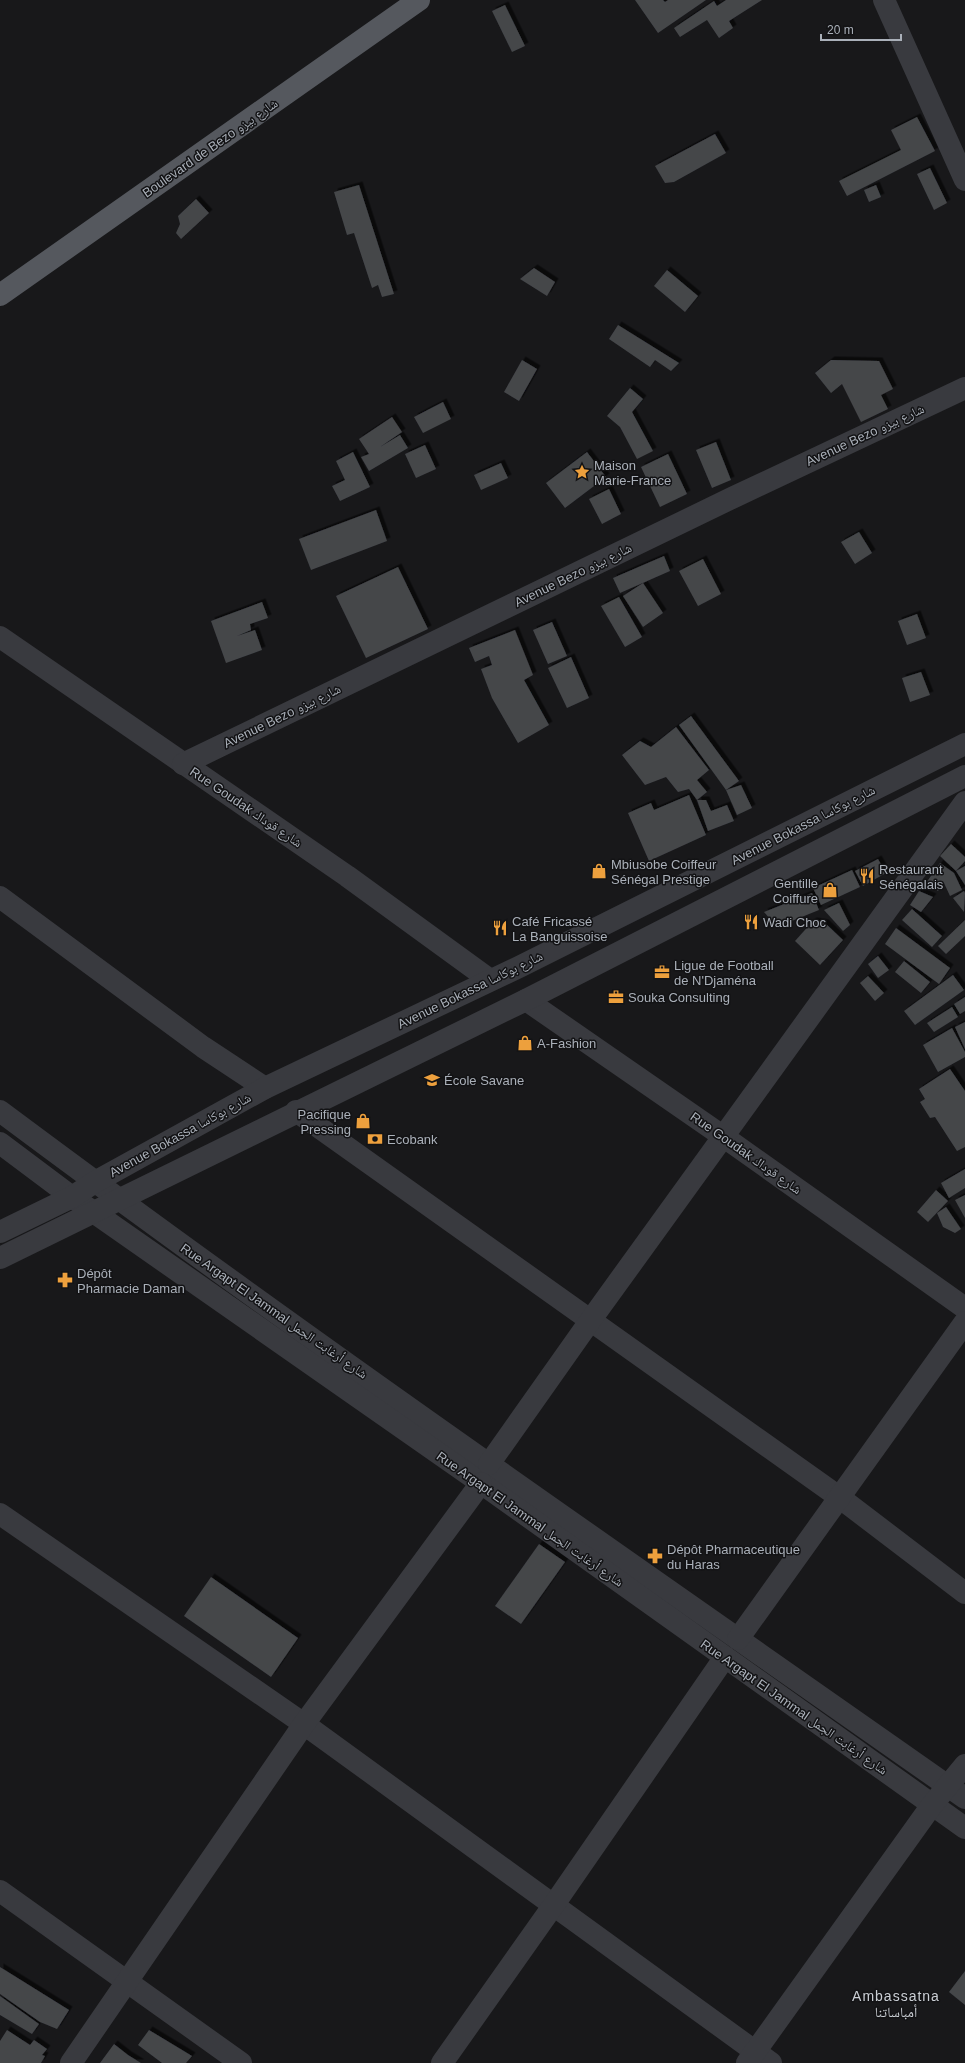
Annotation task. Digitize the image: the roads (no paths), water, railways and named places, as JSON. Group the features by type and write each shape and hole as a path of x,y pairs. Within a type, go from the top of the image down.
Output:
{"main road":[{"name":"Boulevard de Bezo شارع بيزو","path":"0,295 419,0"}],"street":[{"path":"884,0 965,180"},
{"name":"Avenue Bezo شارع بيزو","path":"183,764 734,497 965,388"},
{"name":"Rue Goudak شارع قوداك","path":"0,637 347,876 490,980"},
{"name":"Avenue Bokassa شارع بوكاسا","path":"0,1232 72,1197 95,1182 265,1088 292,1077 490,980 965,744"},
{"name":"Avenue Bokassa شارع بوكاسا","path":"0,1258 296,1111 526,1000 965,776"},
{"path":"71,2063 304,1724 485,1474 590,1321 965,802"},
{"path":"0,897 203,1047 265,1088"},
{"name":"Rue Goudak شارع قوداك","path":"526,1000 724,1136 965,1308"},
{"name":"Rue Argapt El Jammal شارع أرغابت الجمل","path":"0,1111 485,1474 724,1657 965,1828"},
{"path":"296,1111 590,1321 839,1496 965,1593"},
{"name":"Rue Argapt El Jammal شارع أرغابت الجمل","path":"0,1143 94,1212 485,1474 738,1639 956,1792"},
{"path":"738,1639 965,1322"},
{"path":"0,1514 304,1724 554,1906 758,2059 932,1805 956,1792 965,1765"},
{"path":"442,2063 554,1906 724,1657"},
{"path":"0,1891 128,1980 241,2063"}],"place":[{"name":"Maison Marie-France","path":"582,472"},
{"name":"Mbiusobe Coiffeur Sénégal Prestige","path":"599,871"},
{"name":"Restaurant Sénégalais","path":"867,876"},
{"name":"Gentille Coiffure","path":"830,890"},
{"name":"Wadi Choc","path":"751,922"},
{"name":"Café Fricassé La Banguissoise","path":"500,928"},
{"name":"Ligue de Football de N'Djaména","path":"662,972"},
{"name":"Souka Consulting","path":"616,997"},
{"name":"A-Fashion","path":"525,1043"},
{"name":"École Savane","path":"432,1080"},
{"name":"Pacifique Pressing","path":"363,1121"},
{"name":"Ecobank","path":"375,1139"},
{"name":"Dépôt Pharmacie Daman","path":"65,1280"},
{"name":"Dépôt Pharmaceutique du Haras","path":"655,1556"}],"district":[{"name":"Ambassatna أمباساتنا","path":"896,2004"}]}
